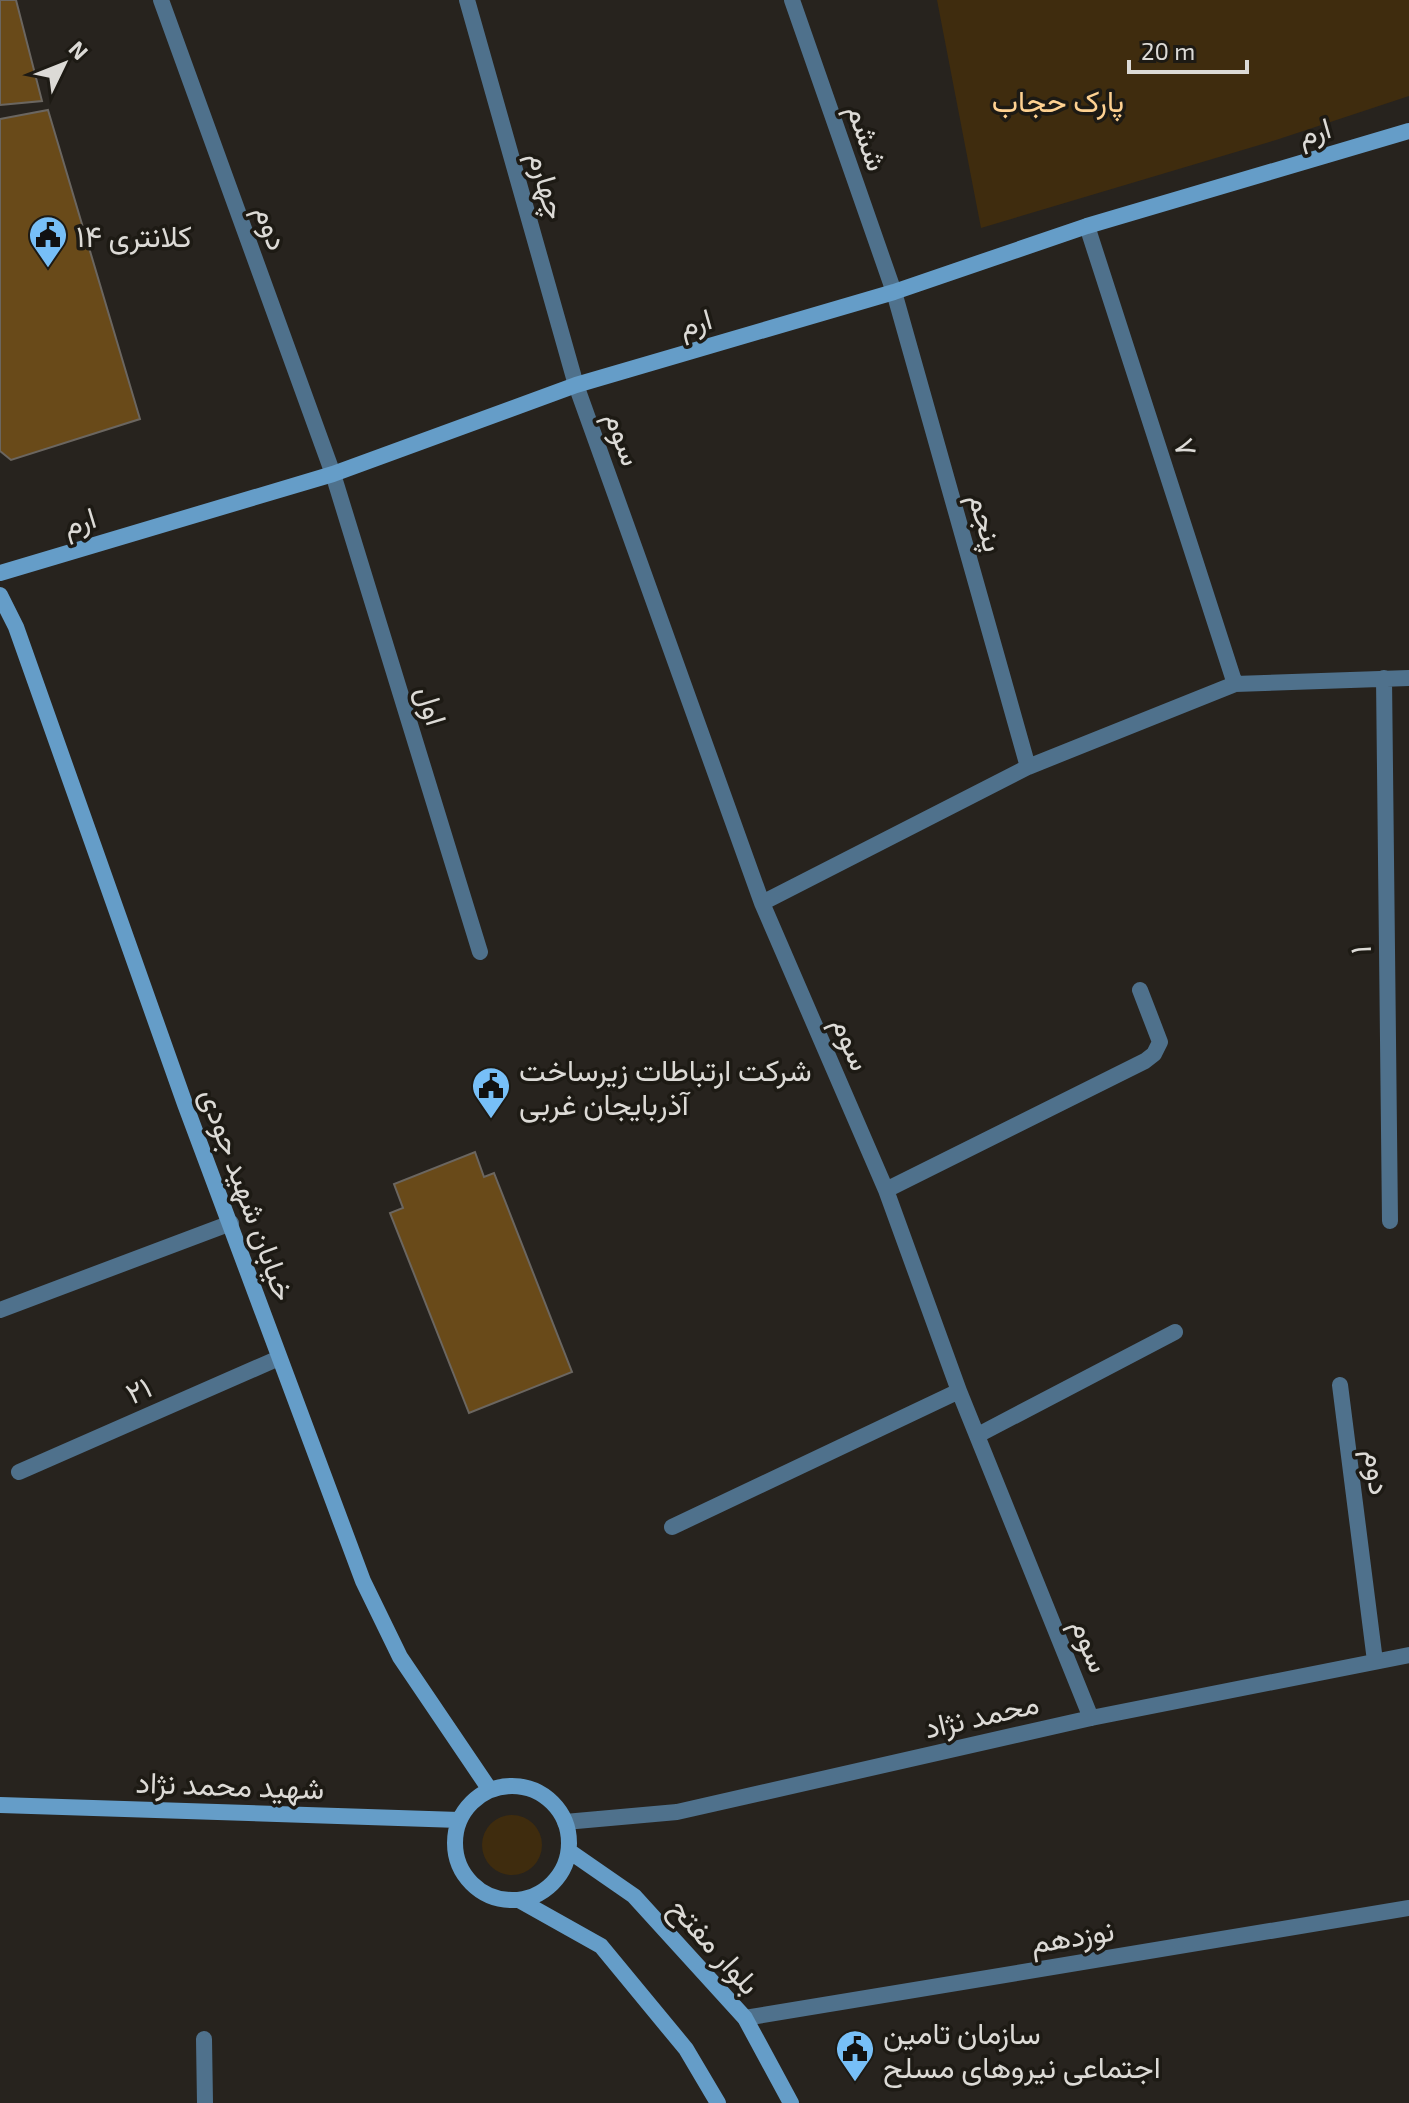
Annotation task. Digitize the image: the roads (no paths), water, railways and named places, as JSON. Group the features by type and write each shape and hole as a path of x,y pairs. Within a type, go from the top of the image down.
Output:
{"street":[{"name":"دوم","path":"161,0 333,474"},
{"name":"چهارم","path":"467,0 576,385"},
{"name":"ششم","path":"792,0 894,292"},
{"name":"ارم","path":"0,573 333,474 576,385 894,292 1087,226 1409,131"},
{"name":"۷","path":"1087,226 1235,684"},
{"name":"پنجم","path":"894,292 1028,767"},
{"name":"سوم","path":"576,385 762,903 886,1190 959,1391 1091,1718"},
{"name":"اول","path":"333,474 480,952"},
{"name":"خیابان شهید جودی","path":"0,595 16,627 185,1104 363,1581 400,1657 490,1790"},
{"name":"۱","path":"1384,678 1390,1221"},
{"path":"762,903 1028,767 1235,684 1409,678"},
{"path":"886,1190 1154,1054 1160,1042 1140,990"},
{"path":"0,1310 231,1223"},
{"path":"978,1435 1175,1332"},
{"name":"۲۱","path":"19,1472 279,1358"},
{"name":"دوم","path":"1340,1385 1375,1661"},
{"path":"672,1527 959,1391"},
{"name":"محمد نژاد","path":"565,1822 677,1812 1091,1718 1409,1655"},
{"path":"520,1786 534,1790 548,1798 565,1822 569,1851 564,1866 557,1879 532,1896 503,1900 489,1896 476,1888 458,1864 455,1834 459,1820 477,1797 490,1790 520,1786"},
{"name":"شهید محمد نژاد","path":"0,1805 459,1820"},
{"name":"بلوار مفتح","path":"569,1851 634,1896 745,2018 791,2103"},
{"path":"519,1900 601,1946 686,2049 718,2103"},
{"name":"نوزدهم","path":"745,2018 1409,1908"},
{"path":"204,2039 205,2103"}],"place":[{"name":"کلانتری ۱۴","path":"48,269"},
{"name":"شرکت ارتباطات زیرساخت آذربایجان غربی","path":"491,1120"},
{"name":"سازمان تامین اجتماعی نیروهای مسلح","path":"855,2083"}],"park label":[{"name":"پارک حجاب","path":"1058,100"}]}
